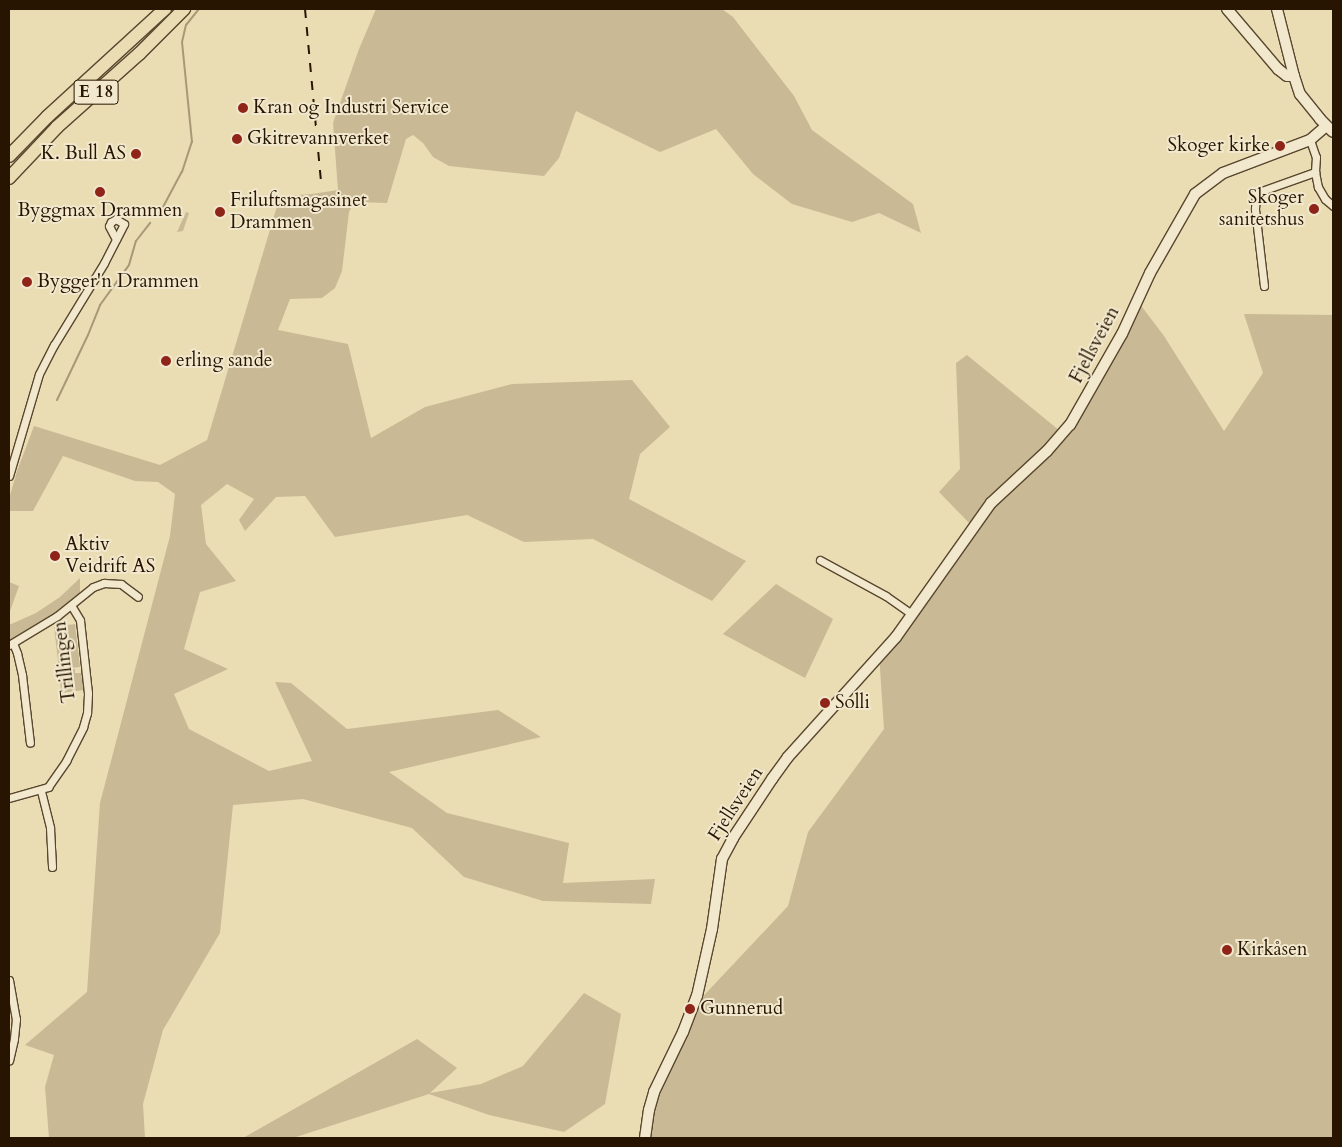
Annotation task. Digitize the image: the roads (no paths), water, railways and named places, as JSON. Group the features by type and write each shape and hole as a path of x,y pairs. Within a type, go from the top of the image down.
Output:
{"highway":[{"name":"E 18","path":"9,156 40,124 164,9"},
{"name":"E 18","path":"9,178 57,127 150,44 184,9"}],"main road":[{"path":"1227,9 1278,69 1286,76 1294,76"},
{"path":"1277,9 1294,76 1304,99 1330,129"},
{"name":"Fjellsveien","path":"645,1138 654,1092 684,1032 697,996 712,929 720,869 728,845 788,757 896,637 991,503 1010,483 1048,451 1070,425 1122,334 1150,273 1195,194 1223,173 1310,140 1330,129"}],"street":[{"path":"1310,140 1316,157 1315,172 1321,193 1333,206"},
{"path":"1264,286 1255,209 1256,193 1315,172"},
{"path":"9,476 35,384 46,360 116,239"},
{"path":"820,560 886,596 912,614"},
{"path":"30,743 22,676 17,653 11,644 57,616 93,587 108,582 121,584 138,597"},
{"name":"Trillingen","path":"40,791 51,784 66,761 83,726 87,713 88,693 81,627 77,614 71,605"},
{"path":"9,798 40,791 50,828 52,867"},
{"path":"9,980 14,1001 16,1026 9,1060"}],"waterway":[{"path":"163,207 182,172 192,142 182,42 186,25 199,9"},
{"path":"57,400 100,305 129,265 136,241 150,223"}],"railway":[{"path":"305,9 321,183"}],"place":[{"name":"Kran og Industri Service","path":"243,108"},
{"name":"Gkitrevannverket","path":"237,139"},
{"name":"Skoger kirke","path":"1280,146"},
{"name":"K. Bull AS","path":"136,154"},
{"name":"Byggmax Drammen","path":"100,192"},
{"name":"Skoger sanitetshus","path":"1314,209"},
{"name":"Friluftsmagasinet Drammen","path":"220,212"},
{"name":"Bygger'n Drammen","path":"27,282"},
{"name":"erling sande","path":"166,361"},
{"name":"Aktiv Veidrift AS","path":"55,556"},
{"name":"Solli","path":"825,703"},
{"name":"Kirkåsen","path":"1227,950"},
{"name":"Gunnerud","path":"690,1009"}]}
